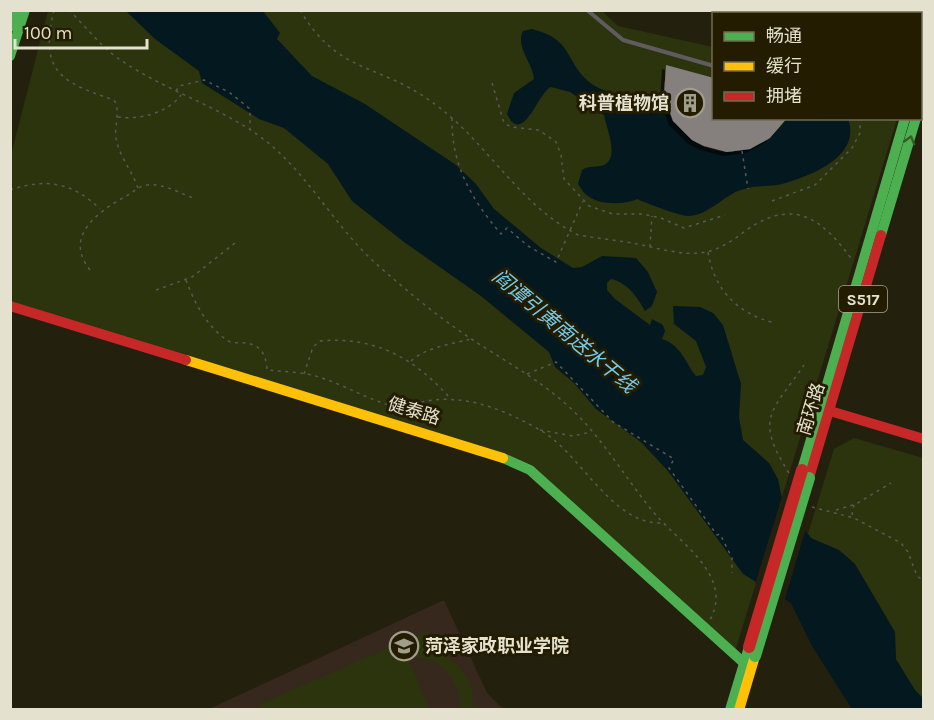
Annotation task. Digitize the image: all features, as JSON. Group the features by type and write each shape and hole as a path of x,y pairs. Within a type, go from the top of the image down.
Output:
{"main road":[{"path":"10,27 16,10"},
{"path":"10,56 25,10"},
{"name":"南环路","path":"739,710 752,652 801,475 904,120"},
{"name":"南环路","path":"801,475 830,411 915,120"},
{"name":"健泰路","path":"10,306 508,459 530,470 744,663"},
{"path":"830,411 924,438"},
{"name":"南环路","path":"730,710 744,663 752,652"}],"lane":[{"path":"587,10 623,40 712,65"}],"path":[{"path":"54,10 49,53 51,64 57,73 68,81 114,100 118,147 138,188"},
{"path":"69,10 120,61 176,92 226,115 250,130 305,177 336,220 373,261 472,339 527,374 567,405 592,431 664,523 695,554 710,574 714,586 715,606 706,629"},
{"path":"300,10 313,32 343,57 429,99 475,139 536,206 578,236 698,253 730,242 765,219 781,213 798,213 811,218 830,234 861,271"},
{"path":"176,92 179,86 199,80 204,80 229,92 250,109 250,130"},
{"path":"492,83 504,123 511,128 539,130 556,142 561,155 564,179 583,200 601,212 652,215 684,228 725,215"},
{"path":"117,116 131,119 142,117 175,104 182,95"},
{"path":"452,118 454,150 460,170 478,207 501,234 507,228 528,246 556,262 583,200"},
{"path":"772,201 815,185 852,148 860,133 860,120"},
{"path":"742,151 747,189"},
{"path":"10,190 52,182 85,197 101,210"},
{"path":"90,270 80,254 80,246 87,227 101,210 147,185 158,186 196,199"},
{"path":"650,247 652,215"},
{"path":"156,290 186,280 235,243"},
{"path":"708,251 715,280 725,296 755,316 776,323"},
{"path":"186,280 195,306 224,338 232,343 247,342 259,346 266,357 267,370 327,379 395,407 451,399 481,402 559,442 576,465 634,517 650,524 664,523"},
{"path":"410,362 417,356 432,350 472,339"},
{"path":"304,374 313,347 320,341 363,341 410,362 435,381 451,399"},
{"path":"527,374 556,362 613,422 674,459 669,468 717,535 720,534 732,558 732,573"},
{"path":"801,475 779,454 768,427 771,412 804,365"},
{"path":"539,430 573,436 586,435 592,431"},
{"path":"835,510 854,504 891,483"},
{"path":"852,517 854,504"},
{"path":"812,506 835,510 852,517 901,543 908,552 917,576 924,581"}],"shaded area":[{"name":"菏泽家政职业学院","path":"444,600 487,693 503,709 207,710"}],"green space":[{"path":"48,11 602,11 618,26 712,47 712,120 897,120 734,655 530,470 11,306 11,155"},
{"path":"854,438 923,458 923,709 808,534 834,449"},
{"path":"427,631 433,642 463,671 469,681 473,709 461,709 456,687 446,671 429,660 407,656 429,709 262,709 260,704"}],"water":[{"name":"阎谭引黄南送水干线","path":"126,11 263,11 280,33 277,39 312,76 365,104 456,165 476,184 494,209 541,248 573,268 582,267 602,256 636,258 648,272 657,292 652,306 645,311 631,291 617,281 611,279 607,283 607,290 615,299 650,325 652,319 663,325 665,331 662,339 674,345 696,376 703,375 706,367 696,341 674,324 673,306 700,307 713,313 723,325 741,384 739,417 743,440 769,463 778,479 783,503 811,538 839,550 855,564 895,632 896,659 915,690 923,698 923,709 852,709 812,646 791,603 743,574 668,471 641,442 596,409 573,382 555,367 549,352 481,296 404,242 352,201 328,164 284,128 259,119 202,83 199,71 155,39"},
{"path":"532,29 555,39 567,51 580,73 595,86 624,96 664,96 673,117 685,134 700,145 717,151 735,151 754,146 771,136 786,120 848,120 850,132 848,144 831,162 807,176 782,184 741,190 695,215 678,214 637,199 619,203 593,199 578,184 582,170 604,165 611,156 611,142 604,115 570,92 551,87 525,121 519,124 513,123 507,114 514,93 534,79 521,43 523,31"}],"pier":[{"path":"784,490 786,501 806,528 784,602 755,584"}],"building":[{"name":"科普植物馆","path":"666,65 712,77 712,120 785,120 770,138 750,149 727,152 692,140 673,121 664,96"}],"traffic: fast":[{"path":"10,27 16,10"},
{"path":"10,56 25,10"},
{"path":"922,60 924,55"},
{"path":"802,470 904,120"},
{"path":"881,235 915,120"},
{"path":"503,458 530,470 744,663"},
{"path":"755,656 809,478"},
{"path":"730,710 749,647"}],"traffic: slow":[{"path":"922,99 924,94"},
{"path":"186,360 503,458"},
{"path":"739,710 755,656"}],"traffic: jam":[{"path":"809,478 881,235"},
{"path":"10,306 186,360"},
{"path":"830,411 924,439"},
{"path":"749,647 802,470"}],"place":[{"name":"科普植物馆","path":"690,103"},
{"name":"菏泽家政职业学院","path":"404,646"}]}
